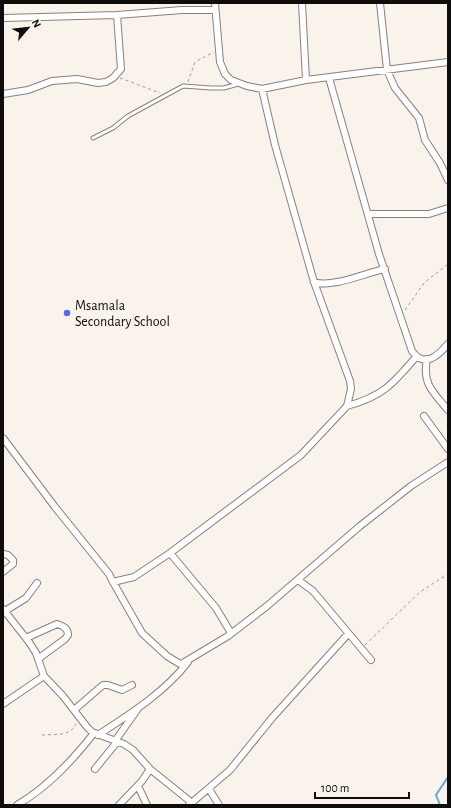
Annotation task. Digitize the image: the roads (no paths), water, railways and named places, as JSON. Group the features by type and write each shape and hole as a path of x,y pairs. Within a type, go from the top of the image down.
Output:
{"street":[{"path":"215,3 220,62 225,74 238,84 262,89 306,80 448,62"},
{"path":"302,3 306,80"},
{"path":"380,3 387,70 395,88 419,118 425,140 440,163 448,180"},
{"path":"3,18 117,15 182,10 215,10"},
{"path":"3,94 28,90 52,81 77,79 101,83 115,77 121,69 117,15"},
{"path":"329,78 369,214 377,248 412,350 416,357 427,359 439,355 448,344"},
{"path":"262,89 275,145 314,282 350,381 351,389 347,406"},
{"path":"369,214 429,214 448,208"},
{"path":"314,282 331,284 385,269"},
{"path":"113,582 134,577 170,553 301,455 347,406 380,394 396,380 416,357"},
{"path":"427,359 426,378 434,393 448,410"},
{"path":"424,416 448,449"},
{"path":"3,438 54,507 109,574 124,604 142,633 175,662 180,664 190,660 228,636 298,580 360,526 412,486 448,462"},
{"path":"170,553 224,620 231,633 228,636"},
{"path":"3,554 8,555 13,560 13,564 3,572"},
{"path":"298,580 314,591 371,660"},
{"path":"37,583 26,598 4,610 26,638 38,659 44,676 76,712 87,727 96,734 116,741 133,750 150,769 190,804 230,770 272,718 348,634"},
{"path":"26,638 57,624 68,631 68,635 65,639 38,659"},
{"path":"17,805 36,793 52,780 96,734 139,706 178,675 190,660"},
{"path":"3,704 44,676"},
{"path":"76,712 103,686 108,684 122,690 132,685"},
{"path":"94,769 116,741 139,706"},
{"path":"119,805 138,786 150,769"},
{"path":"138,786 147,805"},
{"path":"208,790 219,805"}],"lane":[{"path":"93,138 113,128 128,116 164,96 187,86 224,88 238,84"}],"waterway":[{"path":"440,805 436,795 448,777"}],"place":[{"name":"Msamala Secondary School","path":"67,313"}]}
